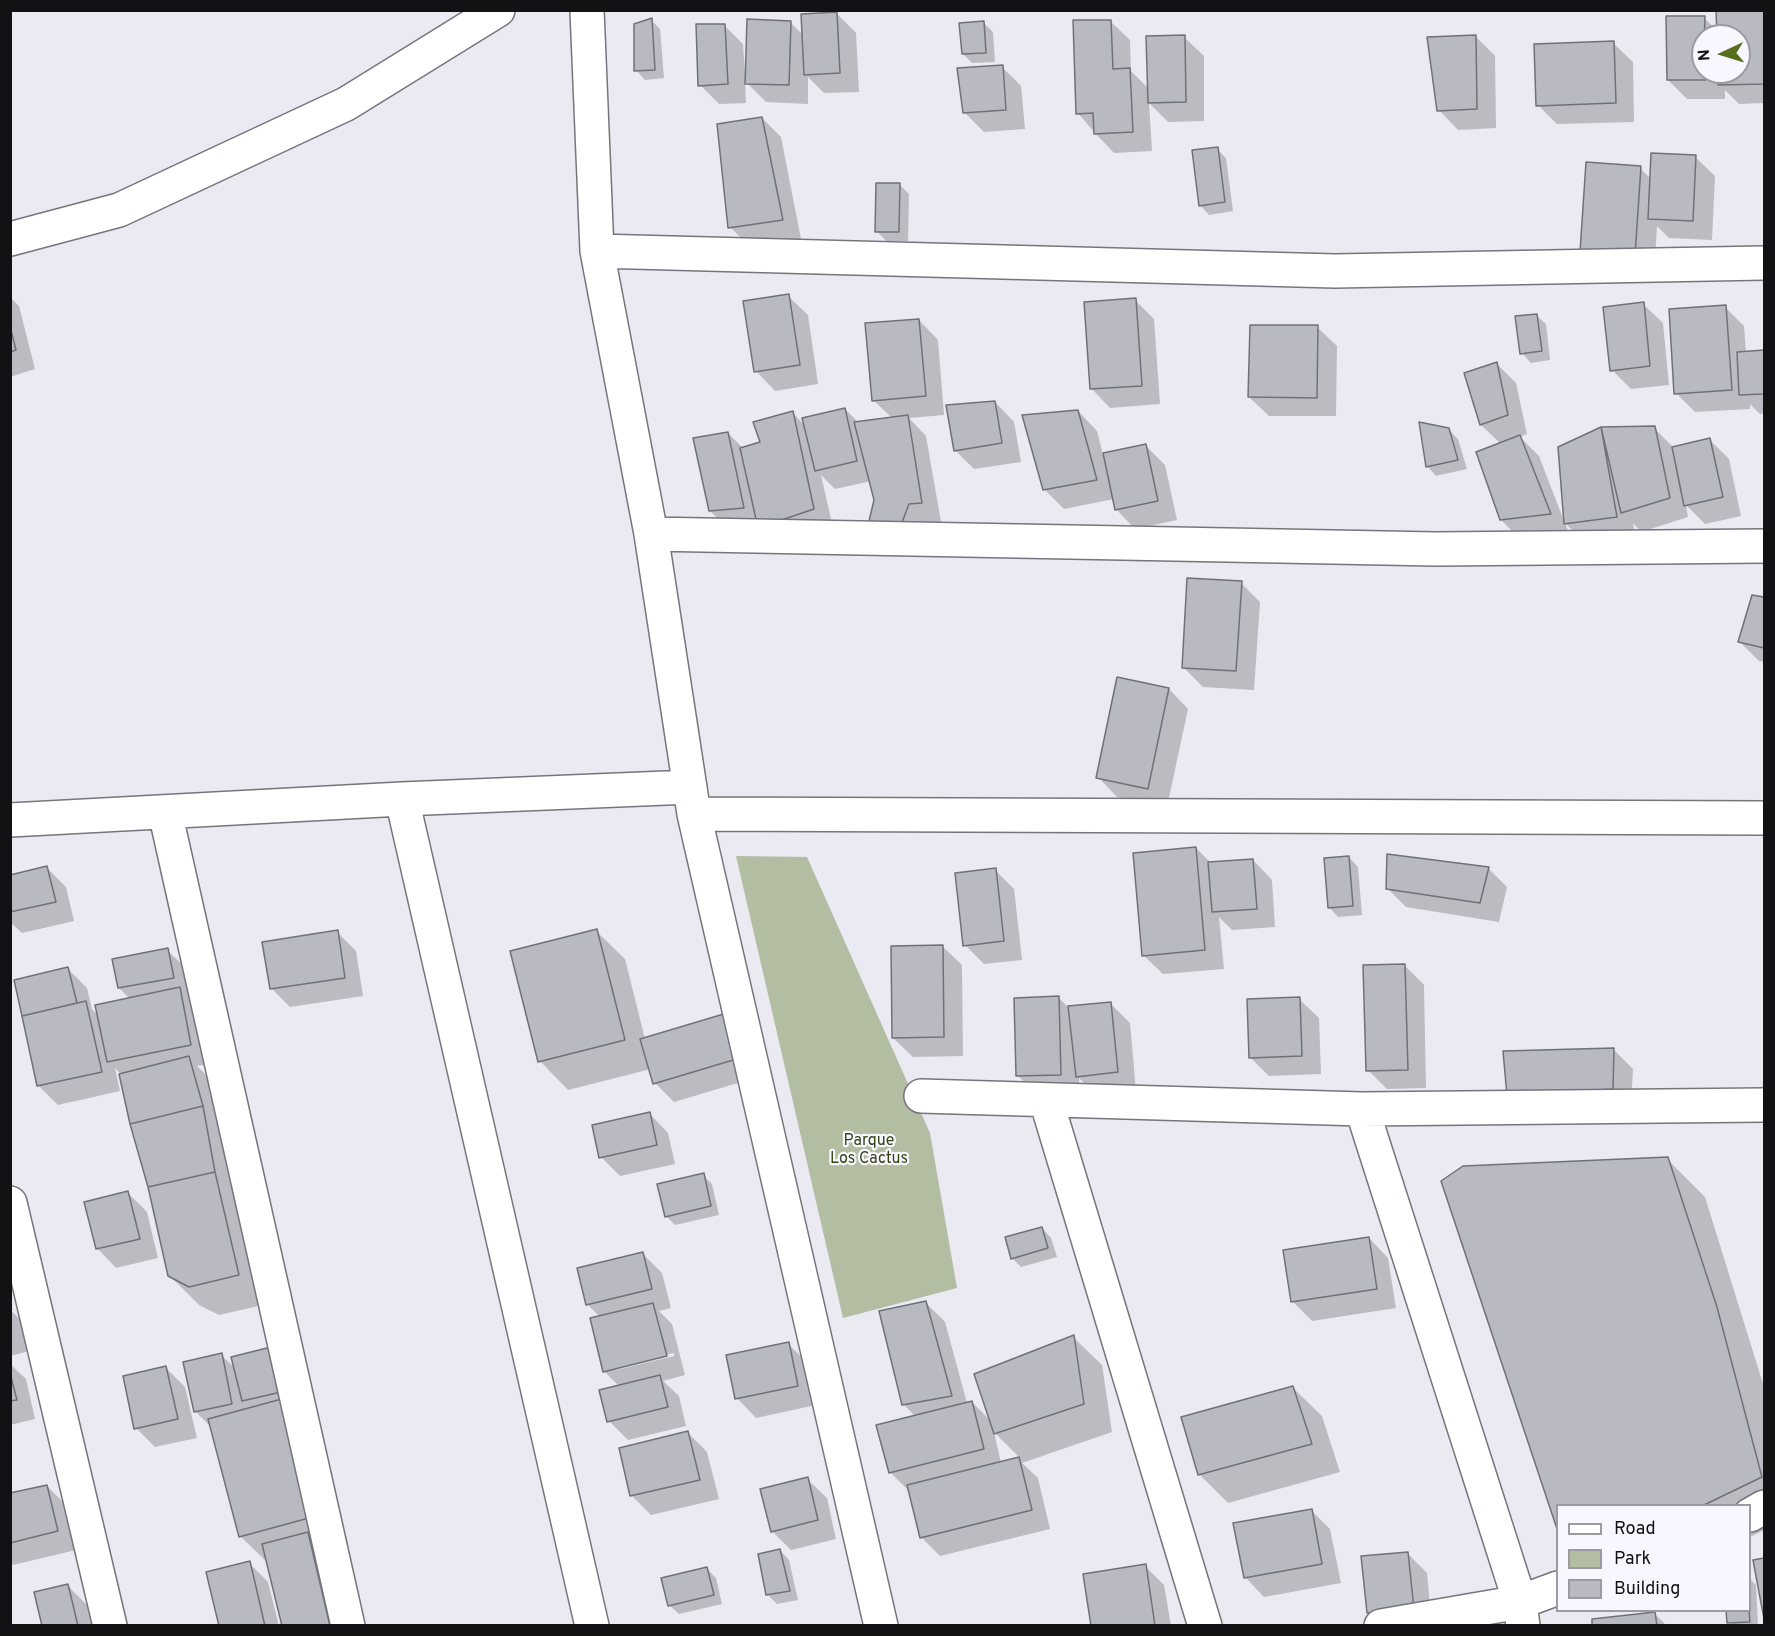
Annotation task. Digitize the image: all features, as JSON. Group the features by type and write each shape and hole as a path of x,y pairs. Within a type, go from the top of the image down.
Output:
{"street":[{"path":"10,239 119,210 335,109 498,10"},
{"path":"587,10 597,251 651,534 692,801 881,1626"},
{"path":"597,251 1335,271 1764,264"},
{"path":"651,534 1436,549 1764,546"},
{"path":"402,799 592,1626"},
{"path":"10,820 402,799 692,801 1764,818"},
{"path":"165,812 348,1626"},
{"path":"921,1096 1362,1109 1764,1105"},
{"path":"1046,1100 1205,1626"},
{"path":"1362,1109 1521,1614"},
{"path":"10,1203 110,1626"},
{"path":"1381,1626 1521,1614 1556,1589"}],"green space":[{"name":"Parque Los Cactus","path":"736,856 807,857 930,1133 957,1288 843,1318"}],"building":[{"path":"1716,10 1764,10 1764,84 1718,85 1751,84 1751,24 1717,24"},
{"path":"837,12 840,73 804,75 801,14"},
{"path":"1666,16 1705,16 1705,24 1691,24 1691,80 1667,80"},
{"path":"652,18 655,70 634,71 634,24"},
{"path":"747,19 791,21 789,85 745,84"},
{"path":"1073,20 1111,20 1113,69 1130,68 1133,132 1094,134 1093,113 1076,114"},
{"path":"984,21 986,53 962,54 959,23"},
{"path":"696,24 725,24 728,84 698,86"},
{"path":"1185,35 1186,102 1148,103 1146,36"},
{"path":"1476,35 1477,109 1437,111 1427,37"},
{"path":"1614,41 1616,103 1536,106 1534,44"},
{"path":"1003,65 1006,110 963,113 957,68"},
{"path":"762,117 783,220 728,228 717,124"},
{"path":"1218,147 1225,202 1199,206 1192,150"},
{"path":"1651,153 1696,155 1693,221 1648,219"},
{"path":"1586,162 1641,166 1635,256 1580,252"},
{"path":"876,183 900,183 899,232 875,232"},
{"path":"789,294 800,365 754,372 743,301"},
{"path":"1136,298 1142,386 1090,389 1084,302"},
{"path":"1644,302 1650,366 1610,371 1603,307"},
{"path":"1726,305 1732,390 1674,394 1669,309"},
{"path":"1537,314 1542,351 1520,354 1515,316"},
{"path":"919,319 926,396 872,401 865,323"},
{"path":"1250,325 1318,325 1317,398 1248,397"},
{"path":"10,326 16,350 10,352"},
{"path":"1764,350 1764,394 1739,395 1737,352"},
{"path":"1497,362 1508,415 1480,425 1464,373"},
{"path":"995,401 1002,443 954,451 946,405"},
{"path":"845,408 857,461 815,471 802,418"},
{"path":"1078,410 1097,480 1043,490 1022,415"},
{"path":"793,411 814,509 758,528 740,448 760,442 753,422"},
{"path":"908,415 922,503 909,504 901,525 869,521 874,500 854,422"},
{"path":"1419,422 1449,428 1458,460 1426,467"},
{"path":"1655,426 1670,498 1621,513 1601,427"},
{"path":"1601,427 1617,517 1564,524 1558,447"},
{"path":"728,432 744,508 709,511 693,438"},
{"path":"1520,435 1551,514 1500,520 1476,452"},
{"path":"1710,438 1723,497 1684,506 1672,447"},
{"path":"1146,444 1158,501 1115,510 1103,453"},
{"path":"1187,578 1242,581 1236,671 1182,668"},
{"path":"1752,595 1764,597 1764,648 1738,642"},
{"path":"1117,677 1169,688 1148,789 1096,778"},
{"path":"1196,847 1205,950 1142,956 1133,853"},
{"path":"1387,854 1489,867 1480,903 1386,889"},
{"path":"1349,856 1353,906 1328,908 1324,858"},
{"path":"1253,859 1257,909 1212,912 1208,862"},
{"path":"47,866 56,902 10,912 10,875"},
{"path":"996,868 1004,941 963,946 955,873"},
{"path":"597,929 625,1040 538,1062 510,951"},
{"path":"338,930 345,978 270,989 262,942"},
{"path":"943,945 944,1037 892,1038 891,946"},
{"path":"168,948 174,978 118,988 112,959"},
{"path":"1405,964 1408,1070 1366,1071 1363,965"},
{"path":"68,967 77,1003 22,1016 14,980"},
{"path":"180,987 191,1045 107,1062 95,1005"},
{"path":"1059,996 1061,1075 1016,1076 1014,998"},
{"path":"1300,997 1302,1056 1249,1058 1247,999"},
{"path":"86,1001 102,1072 37,1086 22,1016"},
{"path":"1111,1002 1118,1072 1076,1077 1068,1006"},
{"path":"727,1013 740,1058 653,1084 640,1039"},
{"path":"1614,1048 1613,1089 1507,1096 1503,1051"},
{"path":"189,1056 203,1106 130,1124 119,1074"},
{"path":"203,1106 215,1172 148,1187 130,1124"},
{"path":"650,1112 657,1145 599,1158 592,1125"},
{"path":"1668,1157 1717,1307 1762,1477 1706,1504 1556,1504 1556,1526 1441,1181 1463,1166"},
{"path":"215,1172 239,1275 189,1287 168,1276 148,1187"},
{"path":"704,1173 711,1206 665,1217 657,1184"},
{"path":"128,1191 140,1239 96,1249 84,1202"},
{"path":"1042,1227 1048,1248 1011,1259 1005,1237"},
{"path":"1369,1237 1377,1289 1291,1302 1283,1250"},
{"path":"643,1252 652,1289 586,1305 577,1268"},
{"path":"926,1301 952,1396 902,1405 879,1311"},
{"path":"653,1303 667,1356 603,1372 590,1318"},
{"path":"1074,1335 1084,1404 994,1434 974,1374"},
{"path":"789,1342 798,1386 735,1399 726,1355"},
{"path":"279,1345 290,1390 242,1401 231,1357"},
{"path":"222,1353 232,1404 194,1412 183,1362"},
{"path":"166,1366 178,1419 134,1429 123,1376"},
{"path":"10,1373 17,1400 10,1401"},
{"path":"660,1375 668,1407 607,1422 599,1390"},
{"path":"1293,1386 1312,1444 1198,1475 1181,1417"},
{"path":"289,1397 320,1515 239,1537 208,1419"},
{"path":"972,1401 984,1449 889,1473 876,1425"},
{"path":"688,1431 700,1480 630,1496 619,1448"},
{"path":"1019,1457 1032,1510 920,1538 907,1485"},
{"path":"808,1477 818,1520 771,1532 760,1489"},
{"path":"47,1485 58,1531 10,1543 10,1493"},
{"path":"1312,1509 1322,1564 1244,1578 1233,1523"},
{"path":"308,1532 330,1626 282,1626 262,1544"},
{"path":"780,1549 790,1591 766,1595 758,1554"},
{"path":"1408,1552 1414,1609 1367,1613 1361,1556"},
{"path":"1764,1558 1764,1619 1753,1560"},
{"path":"250,1561 265,1626 219,1626 206,1572"},
{"path":"1146,1564 1155,1626 1091,1626 1083,1574"},
{"path":"707,1567 714,1595 668,1606 661,1578"},
{"path":"68,1584 78,1626 42,1626 34,1592"},
{"path":"1655,1612 1657,1626 1592,1626 1592,1619"},
{"path":"1726,1612 1749,1612 1750,1622 1727,1623"}]}
